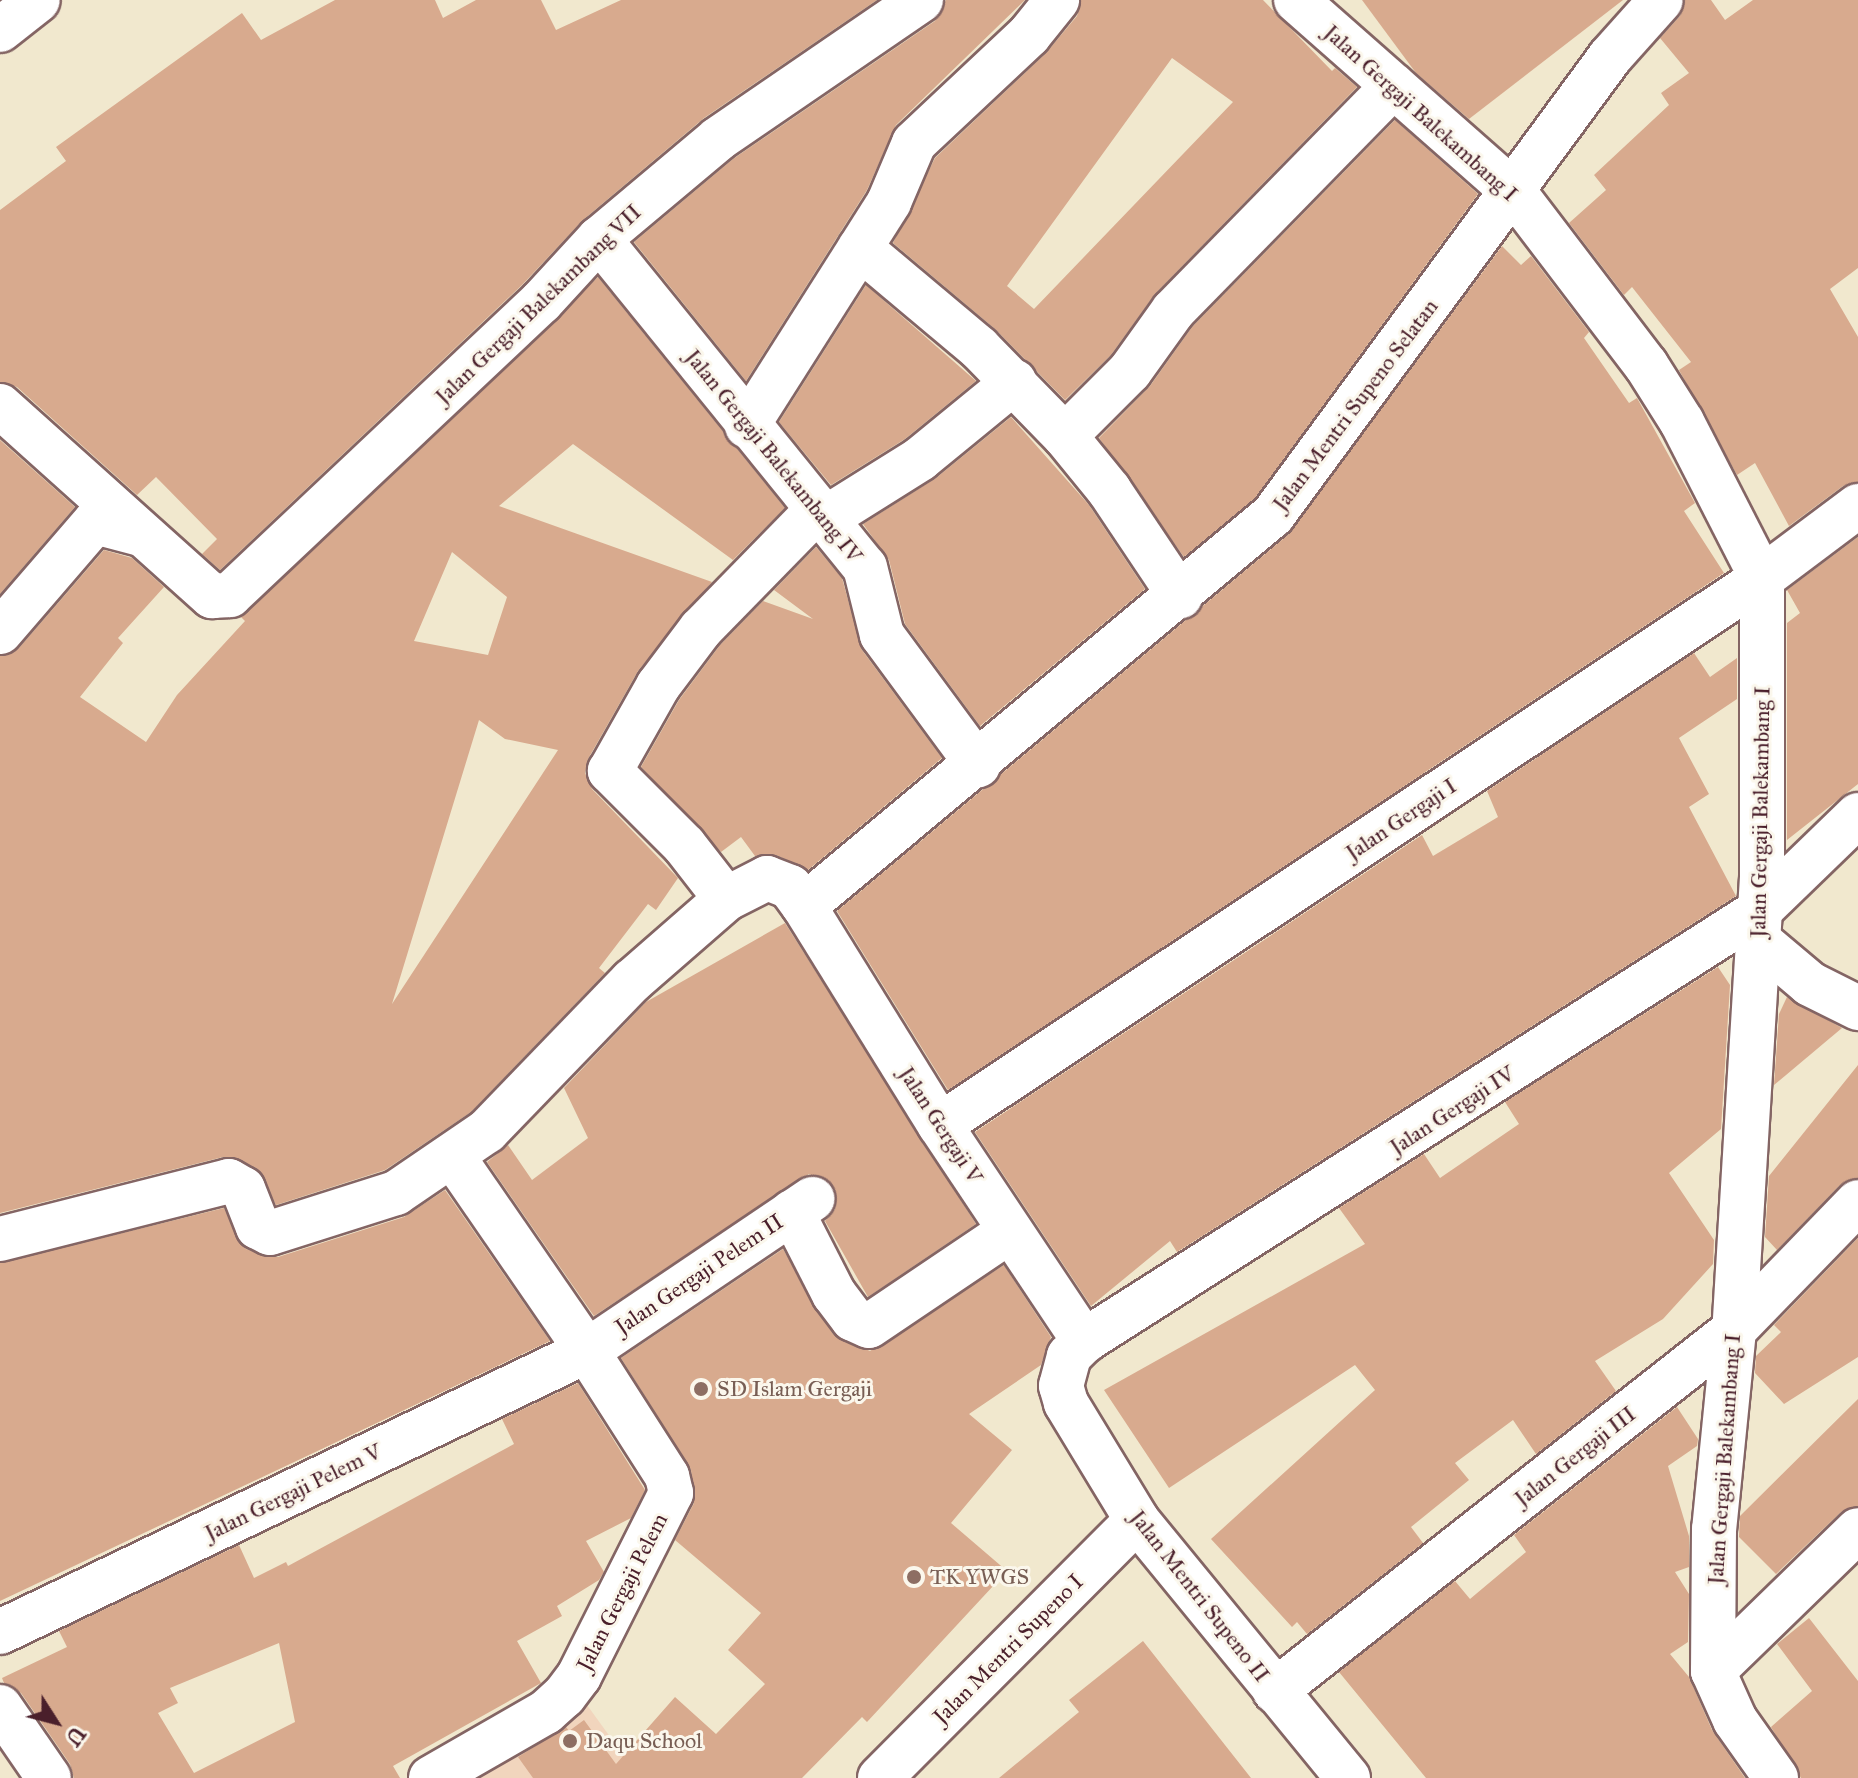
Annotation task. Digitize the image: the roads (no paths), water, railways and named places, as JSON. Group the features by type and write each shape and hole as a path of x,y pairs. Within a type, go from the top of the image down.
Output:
{"street":[{"path":"0,30 38,0"},
{"name":"Jalan Gergaji Balekambang VII","path":"140,534 212,596 230,595 299,534 541,302 599,239 718,139 921,0"},
{"path":"747,426 889,202 914,143 1029,35 1057,0"},
{"name":"Jalan Gergaji Balekambang I","path":"1296,0 1514,192 1646,365 1682,422 1762,578 1758,926 1734,1330 1714,1529 1713,1671 1735,1720 1776,1778"},
{"name":"Jalan Mentri Supeno Selatan","path":"804,906 978,765 1257,530 1301,481 1610,57 1661,0"},
{"path":"1065,436 1119,384 1173,311 1393,86"},
{"name":"Jalan Gergaji Balekambang IV","path":"599,239 747,426 865,567 882,635 978,765"},
{"path":"860,248 1014,382 1065,436 1109,490 1180,596"},
{"path":"726,899 684,845 615,779 612,762 701,629 822,514 920,459 1014,382"},
{"path":"0,406 140,534"},
{"name":"Jalan Gergaji I","path":"940,1125 1762,578 1858,506"},
{"path":"0,632 95,522 140,534"},
{"name":"Jalan Gergaji IV","path":"1066,1403 1064,1372 1069,1356 1084,1341 1758,926 1858,815"},
{"name":"Jalan Gergaji V","path":"0,1239 229,1181 243,1189 258,1227 270,1233 385,1198 453,1157 487,1131 632,981 726,899 767,878 790,887 804,906 940,1125 1084,1341"},
{"path":"1758,926 1810,984 1858,1008"},
{"name":"Jalan Gergaji Pelem","path":"431,1778 546,1712 564,1696 664,1513 671,1493 667,1476 587,1351 453,1157"},
{"name":"Jalan Gergaji III","path":"1275,1691 1734,1330 1858,1202"},
{"name":"Jalan Gergaji Pelem II","path":"587,1351 802,1205 834,1294 853,1319 869,1326 1010,1231"},
{"name":"Jalan Gergaji Pelem V","path":"0,1632 587,1351"},
{"name":"Jalan Mentri Supeno II","path":"1066,1403 1137,1520 1348,1778"},
{"name":"Jalan Mentri Supeno I","path":"880,1778 1137,1520"},
{"path":"1713,1671 1858,1530"},
{"path":"0,1707 49,1778"}],"place":[{"name":"SD Islam Gergaji","path":"701,1389"},
{"name":"TK YWGS","path":"914,1577"},
{"name":"Daqu School","path":"570,1741"}]}
